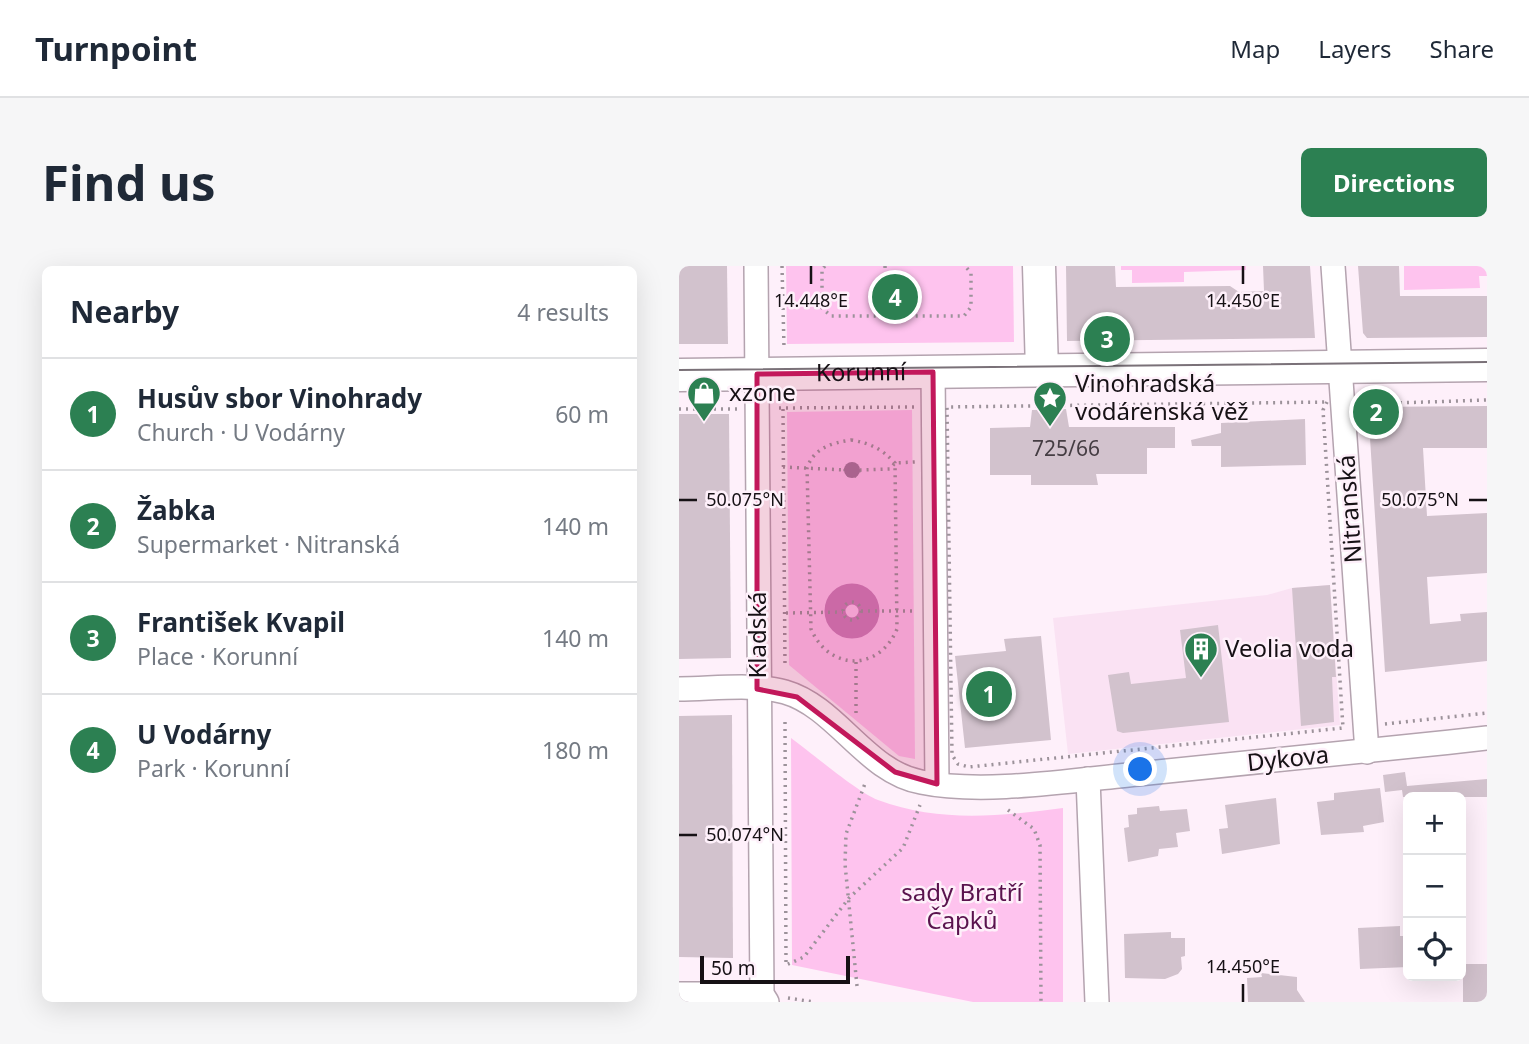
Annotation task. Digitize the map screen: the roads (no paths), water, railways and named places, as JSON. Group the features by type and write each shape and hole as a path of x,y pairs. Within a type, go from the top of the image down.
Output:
{"street":[{"name":"Kladská","path":"757,266 757,689 765,998"},
{"path":"1039,266 1042,371"},
{"name":"Nitranská","path":"1333,266 1367,751"},
{"name":"Korunní","path":"679,375 1487,365"},
{"path":"679,689 757,689 797,696 895,772 919,782 937,784 933,372"},
{"name":"Dykova","path":"937,784 985,786 1088,779 1487,738"},
{"path":"1088,779 1097,1002"},
{"path":"679,994 765,998"}],"waterway":[{"path":"852,594 864,599 869,611 864,623 852,628 840,623 835,611 840,599 852,594"}],"tram line":[{"path":"679,370 1487,362"}],"place":[{"name":"U Vodárny","path":"895,297"},
{"name":"František Kvapil","path":"1107,339"},
{"name":"Žabka","path":"1376,412"},
{"name":"xzone","path":"704,423"},
{"name":"Vinohradská vodárenská věž","path":"1050,428"},
{"name":"Veolia voda","path":"1201,679"},
{"name":"Husův sbor Vinohrady","path":"989,694"}],"park label":[{"name":"sady Bratří Čapků","path":"962,907"}]}
